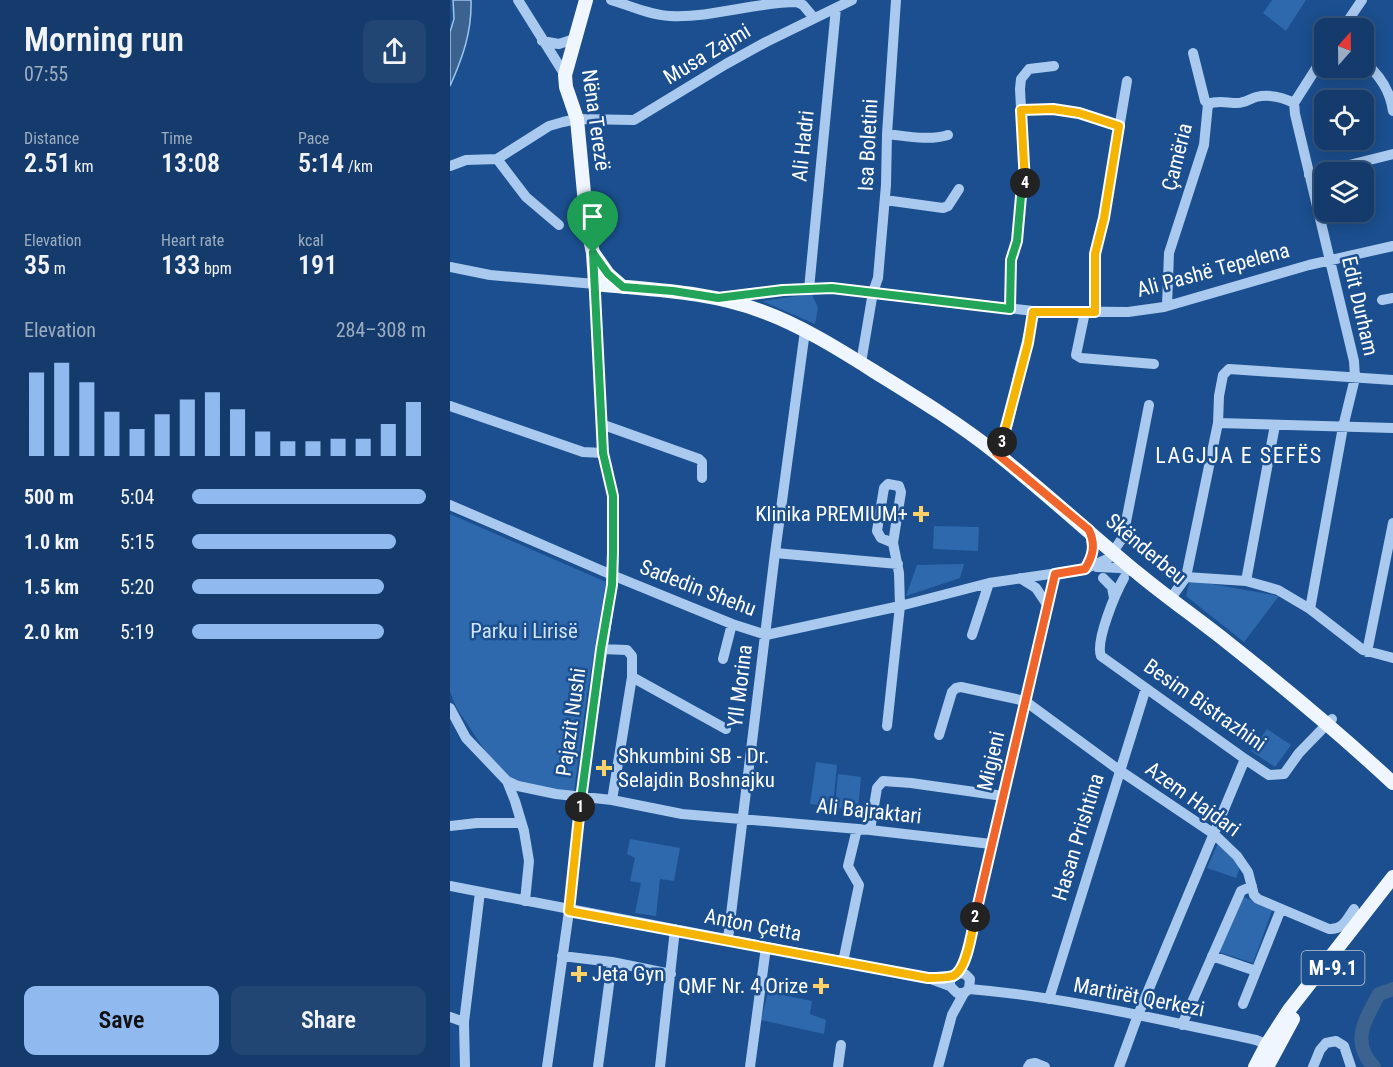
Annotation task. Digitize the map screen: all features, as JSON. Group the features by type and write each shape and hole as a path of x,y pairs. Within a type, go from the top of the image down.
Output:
{"main road":[{"name":"Nëna Terezë","path":"586,0 565,75 566,87 577,119 595,284"},
{"path":"593,253 608,274 623,287"},
{"name":"Skënderbeu","path":"595,284 673,291 717,298 763,311 805,331 861,363 921,400 996,453 1115,551 1393,772"},
{"name":"Skënderbeu","path":"1115,551 1139,574 1173,595"},
{"name":"Skënderbeu","path":"1330,722 1393,783"},
{"name":"M-9.1","path":"1267,1067 1271,1046 1289,1010 1393,877"},
{"name":"M-9.1","path":"1256,1067 1393,891"}],"street":[{"path":"518,0 565,75"},
{"path":"611,0 651,13 671,16 736,5 797,2 803,5 814,18"},
{"name":"Musa Zajmi","path":"497,159 549,126 577,119 634,120 726,64 851,0"},
{"name":"Isa Boletini","path":"873,292 878,278 885,200 896,0"},
{"path":"1350,18 1362,0"},
{"name":"Ali Hadri","path":"808,289 836,8"},
{"path":"542,41 559,44 574,39"},
{"path":"1193,53 1205,101 1208,104"},
{"path":"1010,309 1011,260 1017,241 1021,196 1025,184 1021,79 1029,69 1054,66"},
{"path":"1374,70 1385,85 1393,111"},
{"path":"1294,103 1314,72"},
{"path":"1127,81 1104,218 1095,254 1090,312 1076,355 1081,358 1154,364"},
{"name":"Çamëria","path":"1167,306 1169,253 1204,145 1208,104 1214,102 1239,104 1255,97 1268,96 1281,97 1294,103"},
{"name":"Edit Durham","path":"1294,103 1354,361 1355,378 1343,426 1311,609"},
{"path":"1021,110 1053,109 1079,113 1119,126"},
{"path":"887,134 941,138 948,135"},
{"path":"1309,175 1393,154"},
{"path":"450,166 466,160 497,159 526,197 559,225"},
{"path":"885,200 943,208 948,206 959,189"},
{"name":"Ali Pashë Tepelena","path":"717,298 832,288 1033,312 1128,312 1167,306 1309,265 1393,246"},
{"path":"450,267 490,275 595,284"},
{"name":"Pajazit Nushi","path":"547,1067 612,575 613,496 603,453 595,284"},
{"path":"861,363 873,292"},
{"path":"996,453 1005,437 1010,420 1033,312"},
{"name":"Yll Morina","path":"728,939 774,553 805,331"},
{"path":"1173,595 1186,577 1218,423 1219,396 1223,375 1229,369 1393,380"},
{"path":"1089,568 1109,558 1123,537 1149,405"},
{"path":"450,406 583,452 603,453"},
{"path":"1218,423 1393,429"},
{"path":"601,424 699,459 702,462 702,478"},
{"path":"1245,581 1275,425"},
{"path":"887,726 900,606 898,564 894,543 901,490 899,486 888,484 884,488 877,531 881,538 894,543"},
{"name":"Sadedin Shehu","path":"450,505 612,575 732,624 766,635"},
{"path":"1367,652 1393,523"},
{"path":"1089,530 1094,545 1089,568"},
{"path":"774,553 898,564"},
{"path":"766,635 900,606 989,583 1089,568 1120,568 1139,574"},
{"name":"Migjeni","path":"938,1067 961,983 991,844 1055,574"},
{"path":"1186,577 1245,581 1278,590 1311,609 1363,651 1393,658"},
{"path":"1020,578 1036,588 1047,606"},
{"path":"1103,578 1112,587 1114,598"},
{"path":"1114,598 1124,578"},
{"path":"972,635 989,583"},
{"name":"Besim Bistrazhini","path":"1114,598 1100,645 1100,652 1104,658 1269,775 1284,774 1299,753 1330,722"},
{"path":"723,659 732,624"},
{"path":"601,649 627,650 632,656 632,677 612,800"},
{"path":"632,677 726,729"},
{"path":"939,735 952,692 956,688 961,687 1025,701"},
{"name":"Hasan Prishtina","path":"1049,999 1146,688"},
{"name":"Azem Hajdari","path":"1025,701 1119,770 1214,834 1238,856 1248,872 1254,895 1258,899 1336,930 1341,927 1354,909"},
{"path":"450,708 466,738 507,781 521,823 529,861 525,901"},
{"path":"1119,1067 1138,1014 1245,759"},
{"name":"Ali Bajraktari","path":"507,781 525,788 581,798 612,800 682,814 856,828 991,844"},
{"path":"870,830 877,788 883,781 1003,796"},
{"path":"450,826 477,823 521,823"},
{"path":"843,962 859,885 848,866 856,828"},
{"name":"Anton Çetta","path":"450,886 569,911 961,983"},
{"path":"1182,1025 1241,891 1252,886"},
{"path":"465,1067 464,1022 480,892"},
{"path":"1243,1004 1281,909"},
{"path":"660,1067 675,929"},
{"path":"750,1067 766,947"},
{"path":"562,956 612,962 671,974"},
{"path":"1212,956 1256,971"},
{"path":"598,1067 612,962"},
{"name":"Martirët Qerkezi","path":"961,983 992,991 1138,1014 1256,1040 1271,1046"},
{"path":"450,1017 464,1022"},
{"path":"1312,1067 1326,1043 1336,1041 1344,1046 1351,1067"},
{"path":"838,1067 841,1045"},
{"path":"1028,1067 1030,1064 1045,1067"}],"green space":[{"path":"1272,0 1306,0 1286,31 1263,13"},
{"path":"812,294 818,308 815,324 762,301"},
{"name":"Parku i Lirisë","path":"450,514 606,582 574,791 536,790 499,772 456,707 450,691"},
{"path":"934,526 979,527 978,551 933,549"},
{"path":"964,564 960,578 906,596 917,565"},
{"path":"1190,580 1279,596 1244,642 1186,596"},
{"path":"1267,729 1291,745 1275,767 1251,751"},
{"path":"816,762 837,765 833,806 810,804"},
{"path":"838,774 861,777 858,810 835,808"},
{"path":"630,839 680,848 674,881 660,879 656,916 635,913 641,883 630,881 635,858 627,854"},
{"path":"1218,843 1231,854 1240,867 1236,878 1207,868"},
{"path":"1241,896 1273,908 1253,963 1219,952"},
{"path":"768,992 812,1001 810,1014 826,1020 824,1034 761,1020"}],"shaded area":[{"path":"453,0 471,0 471,11 466,44 450,86 450,32 454,19"}],"waterway":[{"path":"1374,1067 1363,1049 1362,1031 1379,994 1393,989"}],"place":[{"name":"Klinika PREMIUM+","path":"921,514"},
{"name":"Shkumbini SB - Dr. Selajdin Boshnajku","path":"604,768"},
{"name":"Jeta Gyn","path":"579,974"},
{"name":"QMF Nr. 4 Orize","path":"821,986"}],"district":[{"name":"LAGJJA E SEFËS","path":"1239,455"}],"route":[{"path":"1053,109 1079,113 1119,126 1104,218 1095,254 1095,312 1033,312 1010,420 1005,437 996,453 1089,530 1094,545 1085,569 1055,574 966,957 958,973 952,976 928,978 569,911 580,802 612,585 613,496 603,453 593,253 600,265 623,287 718,298 783,290 832,288 1010,309 1011,260 1017,241 1021,196 1025,184 1021,110 1053,109"}]}
